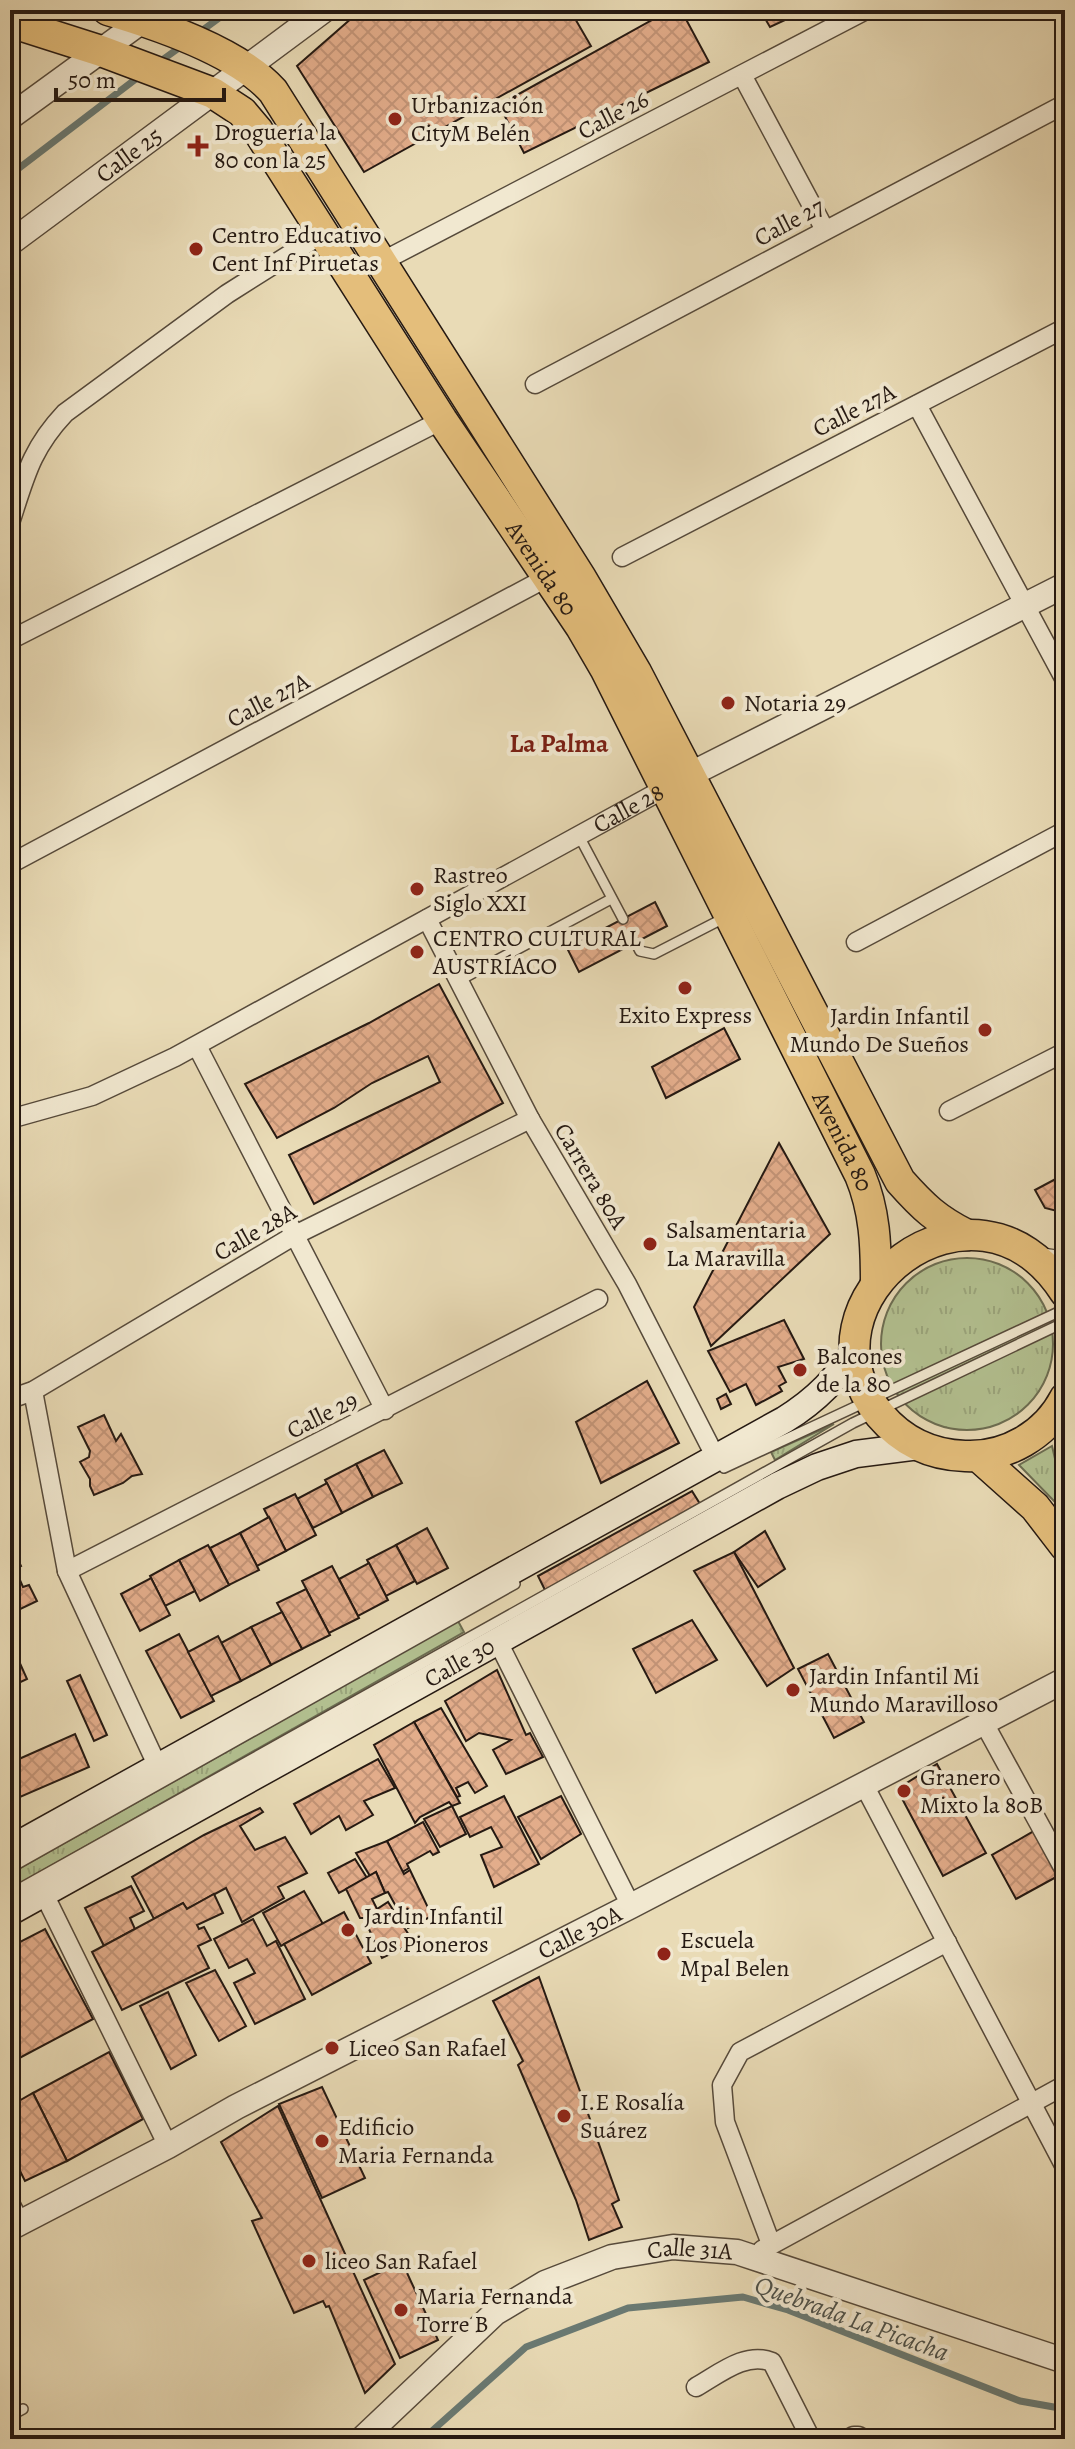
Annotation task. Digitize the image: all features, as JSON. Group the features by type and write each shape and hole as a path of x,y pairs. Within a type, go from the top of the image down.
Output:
{"main road":[{"name":"Avenida 80","path":"108,10 154,20 235,61 273,91 581,578 636,672 729,915 870,1198 876,1246 876,1284"},
{"name":"Avenida 80","path":"10,22 111,54 213,93 242,112 258,131 442,420 548,577 679,781 900,1181 927,1212 967,1235"},
{"path":"1064,1412 1025,1441 979,1457 948,1455 919,1446 889,1426 874,1406 858,1367 856,1347 865,1303 876,1284 894,1264 916,1249 941,1239 967,1235 1001,1241 1033,1256 1065,1292"},
{"path":"10,1849 712,1466 817,1397 836,1378 856,1347"},
{"name":"Calle 30","path":"10,1912 777,1486 817,1467 856,1454 919,1446"},
{"path":"979,1457 1035,1507 1065,1546"}],"street":[{"name":"Calle 25","path":"10,243 213,93 235,61 324,10"},
{"name":"Calle 26","path":"381,262 866,10"},
{"path":"10,117 111,54 154,20"},
{"path":"742,75 825,230"},
{"name":"Calle 27","path":"535,384 1065,104"},
{"path":"10,523 31,458 47,432 65,413 227,294 322,234"},
{"name":"Calle 27A","path":"622,557 1065,328"},
{"path":"917,405 1065,680"},
{"path":"10,640 442,420"},
{"name":"Calle 27A","path":"10,864 548,577"},
{"name":"Calle 28","path":"10,1119 92,1096 197,1046 679,781 1065,585"},
{"path":"856,942 1065,831"},
{"name":"Carrera 80A","path":"427,919 530,1119 627,1284 712,1466"},
{"path":"197,1046 385,1410"},
{"path":"949,1111 1065,1052"},
{"name":"Calle 28A","path":"10,1399 33,1391 295,1235 530,1119"},
{"path":"1033,1256 1065,1261"},
{"name":"Calle 29","path":"67,1571 598,1299"},
{"path":"33,1391 67,1571 158,1767"},
{"path":"497,1640 631,1906"},
{"name":"Calle 30A","path":"13,2218 168,2146 236,2107 1065,1680"},
{"path":"984,1723 1065,1871"},
{"path":"864,1785 1065,2167"},
{"path":"44,1894 168,2146"},
{"path":"947,1942 740,2052 722,2085 725,2122 761,2251 1065,2085"},
{"name":"Calle 31A","path":"362,2439 495,2313 545,2283 612,2257 673,2247 761,2251 1065,2361"},
{"path":"696,2387 748,2358 772,2362 811,2439"}],"lane":[{"path":"579,836 623,919"},
{"path":"460,980 611,899"},
{"path":"636,943 640,951 654,954 729,915"},
{"path":"10,1894 874,1406 1065,1309"},
{"path":"712,1466 874,1406 1065,1322"},
{"path":"10,1868 526,1577"},
{"path":"10,2416 23,2409"}],"green space":[{"path":"967,1258 1000,1265 1027,1284 1046,1311 1053,1344 1046,1377 1027,1404 1000,1423 967,1430 934,1423 907,1404 888,1377 881,1344 888,1311 907,1284 934,1265"},
{"path":"834,1424 775,1460 771,1452"},
{"path":"1052,1446 1064,1497 1054,1501 1019,1465"},
{"path":"458,1621 464,1632 10,1889 10,1874"}],"building":[{"name":"Urbanización CityM Belén","path":"361,10 570,10 591,46 364,172 297,66"},
{"path":"670,10 681,10 709,62 524,153 499,105"},
{"path":"760,10 799,10 796,15 770,27"},
{"path":"655,902 667,926 579,972 567,948"},
{"path":"439,984 503,1103 314,1204 289,1155 440,1082 428,1056 372,1083 334,1108 277,1138 245,1084 369,1023"},
{"path":"724,1028 740,1059 666,1098 652,1067"},
{"path":"779,1143 830,1234 711,1346 694,1307"},
{"path":"1065,1174 1065,1213 1045,1208 1035,1190"},
{"path":"784,1320 804,1359 778,1367 786,1382 779,1386 782,1391 756,1405 746,1384 730,1392 708,1351"},
{"path":"647,1381 679,1443 601,1483 576,1422"},
{"path":"726,1394 731,1404 721,1409 717,1399"},
{"path":"104,1415 116,1441 121,1434 142,1474 94,1495 90,1479 80,1462 89,1457 90,1451 78,1427"},
{"path":"384,1450 402,1483 373,1497 356,1464"},
{"path":"356,1464 373,1497 342,1513 325,1480"},
{"path":"327,1483 342,1513 313,1528 297,1499"},
{"path":"692,1491 700,1504 545,1590 538,1576"},
{"path":"295,1494 316,1535 286,1551 264,1509"},
{"path":"269,1517 286,1551 257,1566 240,1533"},
{"path":"427,1528 448,1568 417,1584 396,1545"},
{"path":"765,1531 785,1569 758,1587 734,1552"},
{"path":"240,1533 259,1570 229,1585 210,1548"},
{"path":"10,1543 21,1566 15,1569 23,1587 29,1585 37,1601 10,1614"},
{"path":"208,1545 229,1585 200,1601 179,1560"},
{"path":"396,1545 415,1581 386,1596 367,1560"},
{"path":"734,1552 794,1668 767,1686 694,1571"},
{"path":"179,1560 195,1591 165,1606 150,1576"},
{"path":"369,1563 388,1600 358,1616 339,1579"},
{"path":"332,1566 359,1618 329,1633 302,1581"},
{"path":"151,1578 170,1615 140,1631 121,1594"},
{"path":"306,1589 330,1635 302,1649 277,1603"},
{"path":"282,1612 302,1649 271,1665 251,1627"},
{"path":"692,1620 717,1660 656,1693 633,1649"},
{"path":"251,1627 271,1665 241,1681 221,1643"},
{"path":"179,1634 214,1701 181,1718 146,1651"},
{"path":"218,1636 241,1681 211,1696 188,1652"},
{"path":"10,1641 27,1679 10,1687"},
{"path":"828,1654 864,1722 834,1738 798,1669"},
{"path":"497,1670 526,1735 530,1733 543,1757 506,1774 493,1750 511,1740 479,1733 466,1741 445,1701"},
{"path":"80,1675 107,1735 94,1741 67,1681"},
{"path":"441,1708 487,1786 475,1793 468,1782 456,1788 460,1796 457,1797 414,1722"},
{"path":"414,1722 460,1803 452,1806 449,1802 420,1817 415,1823 374,1745"},
{"path":"75,1734 89,1767 20,1797 10,1774 10,1763"},
{"path":"378,1759 395,1788 364,1801 373,1815 346,1830 339,1816 311,1834 294,1804"},
{"path":"937,1764 986,1853 943,1876 897,1789"},
{"path":"504,1796 539,1864 494,1887 481,1855 502,1847 491,1827 470,1837 460,1817"},
{"path":"561,1796 581,1834 541,1859 518,1817"},
{"path":"452,1806 466,1834 440,1847 424,1819"},
{"path":"260,1808 263,1812 240,1826 255,1850 285,1837 307,1873 278,1887 284,1898 242,1922 226,1888 187,1909 183,1903 154,1919 132,1877 204,1835"},
{"path":"423,1822 439,1852 433,1855 430,1851 407,1864 409,1868 402,1872 387,1841"},
{"path":"1034,1831 1058,1876 1016,1899 992,1855"},
{"path":"387,1841 404,1874 410,1870 432,1916 408,1928 388,1892 385,1893 376,1872 370,1876 356,1853"},
{"path":"355,1859 367,1878 339,1893 328,1873"},
{"path":"376,1872 385,1893 372,1899 377,1909 388,1902 414,1943 382,1958 364,1918 360,1918 346,1889"},
{"path":"131,1886 144,1911 130,1918 135,1929 104,1946 85,1908"},
{"path":"304,1891 323,1924 281,1946 263,1913"},
{"path":"214,1894 223,1913 197,1925 199,1929 204,1927 211,1940 198,1946 209,1968 122,2010 92,1952 183,1903 187,1909"},
{"path":"344,1912 371,1963 312,1995 284,1944"},
{"path":"253,1919 267,1946 276,1941 305,1999 255,2024 234,1983 255,1973 247,1959 229,1968 214,1939"},
{"path":"45,1929 93,2019 10,2063 10,1947"},
{"path":"215,1970 246,2026 219,2041 186,1983"},
{"name":"I.E Rosalía Suárez","path":"539,1977 619,2200 612,2204 622,2227 589,2240 576,2200 518,2065 523,2061 493,2001"},
{"path":"168,1992 196,2055 171,2069 140,2006"},
{"path":"109,2052 143,2119 67,2161 33,2093"},
{"name":"Edificio Maria Fernanda","path":"322,2087 365,2178 322,2198 279,2104"},
{"path":"33,2093 67,2161 25,2181 10,2151 10,2106"},
{"name":"liceo San Rafael","path":"278,2106 395,2364 365,2393 329,2306 326,2307 323,2301 294,2313 252,2221 262,2218 221,2142"},
{"name":"Maria Fernanda Torre B","path":"402,2262 438,2340 400,2358 364,2280"}],"waterway":[{"path":"200,32 230,10"},
{"path":"158,63 183,45"},
{"path":"10,175 141,75"},
{"name":"Quebrada La Picacha","path":"423,2439 526,2347 628,2308 743,2297 788,2310 1020,2401 1065,2409"}],"place":[{"name":"Urbanización CityM Belén","path":"395,119"},
{"name":"Droguería la 80 con la 25","path":"198,146"},
{"name":"Centro Educativo Cent Inf Piruetas","path":"196,249"},
{"name":"Notaria 29","path":"728,703"},
{"name":"Rastreo Siglo XXI","path":"417,889"},
{"name":"CENTRO CULTURAL AUSTRÍACO","path":"417,952"},
{"name":"Exito Express","path":"685,988"},
{"name":"Jardin Infantil Mundo De Sueños","path":"985,1030"},
{"name":"Salsamentaria La Maravilla","path":"650,1244"},
{"name":"Balcones de la 80","path":"800,1370"},
{"name":"Jardin Infantil Mi Mundo Maravilloso","path":"793,1690"},
{"name":"Granero Mixto la 80B","path":"904,1791"},
{"name":"Jardin Infantil Los Pioneros","path":"348,1930"},
{"name":"Escuela Mpal Belen","path":"664,1954"},
{"name":"Liceo San Rafael","path":"332,2048"},
{"name":"I.E Rosalía Suárez","path":"564,2116"},
{"name":"Edificio Maria Fernanda","path":"322,2141"},
{"name":"liceo San Rafael","path":"309,2261"},
{"name":"Maria Fernanda Torre B","path":"401,2310"}],"district":[{"name":"La Palma","path":"559,743"}]}
